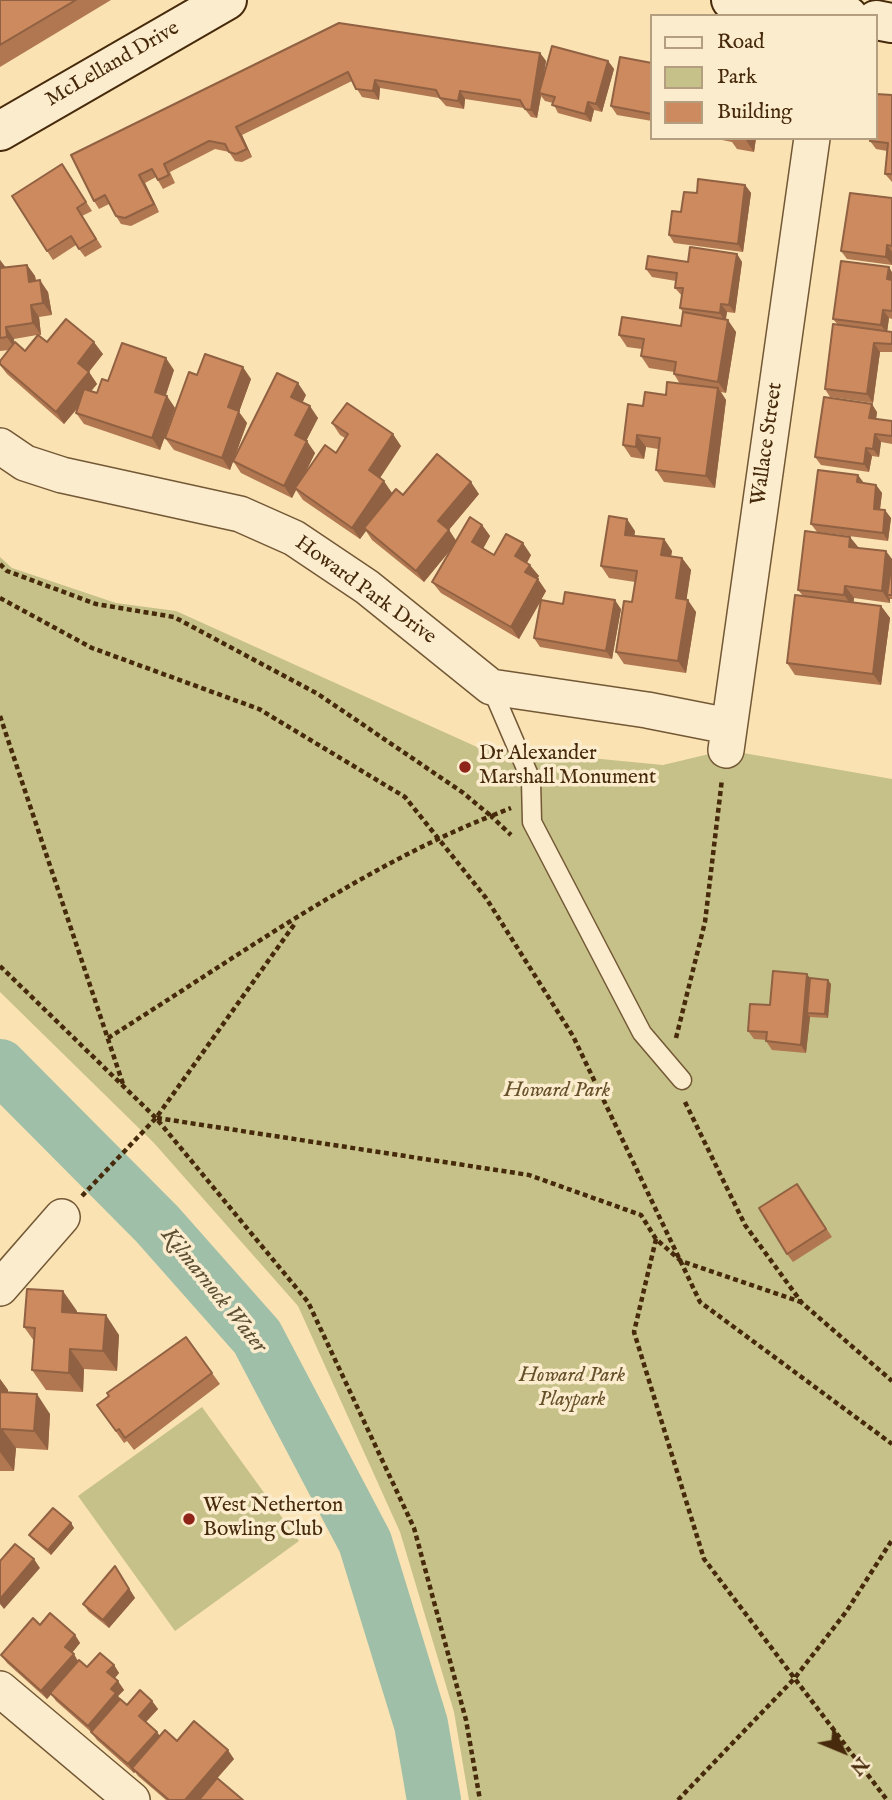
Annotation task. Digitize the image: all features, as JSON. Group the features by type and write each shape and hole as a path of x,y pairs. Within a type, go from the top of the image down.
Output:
{"street":[{"name":"McLelland Drive","path":"0,131 227,0"},
{"path":"731,0 828,14"},
{"name":"Wallace Street","path":"727,738 812,140"},
{"name":"Howard Park Drive","path":"0,446 25,463 62,475 240,514 294,538 367,587 491,687"},
{"path":"491,687 647,709 727,738"},
{"path":"0,1288 62,1217"},
{"path":"0,1689 132,1800"}],"lane":[{"path":"491,687 531,780 532,822 642,1033 682,1080"}],"path":[{"path":"0,564 7,571 96,604 174,617 318,694 462,792 519,842"},
{"path":"0,598 92,649 259,709 405,797 486,898 573,1036 700,1303 892,1444"},
{"path":"0,716 124,1087"},
{"path":"727,738 705,922 674,1045 685,1107 745,1225 802,1303 892,1381"},
{"path":"108,1038 299,919 437,838 512,808 531,780"},
{"path":"62,1217 156,1118 299,919"},
{"path":"0,966 156,1118 308,1302 414,1528 466,1720 480,1800"},
{"path":"156,1118 529,1175 641,1215 656,1238 681,1261 802,1303"},
{"path":"656,1238 634,1332 704,1559 887,1800"},
{"path":"678,1800 794,1679 846,1612 892,1540"}],"green space":[{"name":"Howard Park","path":"0,557 12,568 116,603 176,611 477,747 663,765 726,750 892,779 892,1800 469,1800 454,1712 400,1532 298,1306 154,1143 0,992"},
{"name":"West Netherton Bowling Club","path":"202,1407 299,1541 175,1631 78,1496"}],"building":[{"path":"0,0 76,0 0,45"},
{"path":"339,23 540,53 531,110 525,109 520,100 460,91 458,101 440,98 436,90 375,80 373,91 356,89 348,72 236,127 247,149 236,154 229,152 225,144 209,141 164,164 169,175 158,180 152,169 139,175 154,204 125,218 116,216 105,195 94,201 71,155"},
{"path":"552,46 608,61 596,104 588,102 585,114 552,105 555,97 539,93"},
{"path":"620,57 650,63 650,114 611,106"},
{"path":"878,94 892,95 892,174 885,174 888,143 870,141 878,140"},
{"path":"62,164 86,202 77,208 96,239 79,249 71,236 47,251 12,196"},
{"path":"698,179 745,185 738,244 669,235 672,211 681,212 684,192 697,193"},
{"path":"850,193 892,198 892,246 887,245 886,257 841,251"},
{"path":"690,247 737,254 729,305 721,304 720,313 680,308 683,288 675,288 677,273 646,269 648,256 688,262"},
{"path":"841,261 889,267 887,279 892,280 892,311 883,310 881,325 833,319"},
{"path":"27,265 29,282 40,280 43,303 31,305 33,323 6,327 7,337 0,338 0,268"},
{"path":"683,312 728,320 718,382 674,374 676,362 641,356 644,339 619,335 622,317 681,326"},
{"path":"66,319 94,342 78,363 89,372 56,412 0,364 0,361 15,342 25,351 38,335 47,342"},
{"path":"833,324 892,332 892,344 874,343 867,394 825,389"},
{"path":"122,343 166,358 155,392 167,396 152,438 76,413 84,389 97,393 102,379 108,381"},
{"path":"205,354 243,367 228,407 239,411 222,458 165,438 189,372 197,375"},
{"path":"277,373 298,383 291,397 310,406 295,435 307,441 284,486 233,461"},
{"path":"667,382 718,388 706,476 656,470 660,438 637,435 636,447 623,445 628,404 643,406 645,392 666,395"},
{"path":"824,397 872,404 869,418 892,421 892,436 875,434 873,449 866,448 864,464 815,457"},
{"path":"347,403 393,434 369,470 384,481 352,528 295,488 325,445 336,453 348,434 332,423"},
{"path":"437,454 471,482 438,521 449,530 416,571 364,528 396,489 403,495"},
{"path":"818,470 858,475 857,482 876,485 874,509 885,510 883,533 811,524"},
{"path":"609,516 627,519 625,535 664,539 661,555 682,558 676,598 688,600 678,661 616,652 624,601 632,602 637,571 601,566"},
{"path":"470,517 482,525 472,542 494,555 506,534 523,543 515,556 530,565 525,572 538,579 511,627 432,582"},
{"path":"805,531 850,537 849,547 886,551 882,591 845,586 844,595 798,590"},
{"path":"892,562 892,595 887,595"},
{"path":"565,592 615,600 606,651 534,638 541,600 563,604"},
{"path":"795,595 881,606 873,674 787,663"},
{"path":"773,971 807,974 801,1045 766,1041 767,1032 748,1031 750,1004 770,1005"},
{"path":"810,978 828,980 825,1014 807,1013"},
{"path":"797,1184 826,1229 787,1254 759,1208"},
{"path":"27,1289 63,1291 62,1312 106,1315 103,1351 70,1349 69,1373 32,1370 35,1328 24,1327"},
{"path":"186,1337 212,1373 125,1438 119,1429 116,1431 97,1405 109,1396 107,1393"},
{"path":"0,1392 37,1394 34,1431 2,1429 0,1450"},
{"path":"53,1508 71,1523 48,1550 29,1535"},
{"path":"15,1544 34,1559 0,1599 0,1561"},
{"path":"115,1566 129,1589 103,1620 83,1604"},
{"path":"50,1613 75,1635 65,1647 74,1654 41,1691 1,1655 33,1618 40,1625"},
{"path":"100,1653 114,1665 107,1672 118,1681 111,1689 116,1693 88,1726 50,1693 79,1660 87,1667"},
{"path":"140,1690 152,1701 139,1716 157,1732 128,1764 91,1732 120,1699 127,1705"},
{"path":"194,1721 228,1750 185,1800 169,1800 132,1768 165,1730 177,1741"},
{"path":"217,1778 243,1800 199,1800"}],"waterway":[{"name":"Kilmarnock Water","path":"0,1066 157,1224 257,1337 365,1542 421,1724 434,1800"}],"place":[{"name":"Dr Alexander Marshall Monument","path":"465,767"},
{"name":"West Netherton Bowling Club","path":"189,1519"}],"park label":[{"name":"Howard Park Playpark","path":"572,1389"}]}
